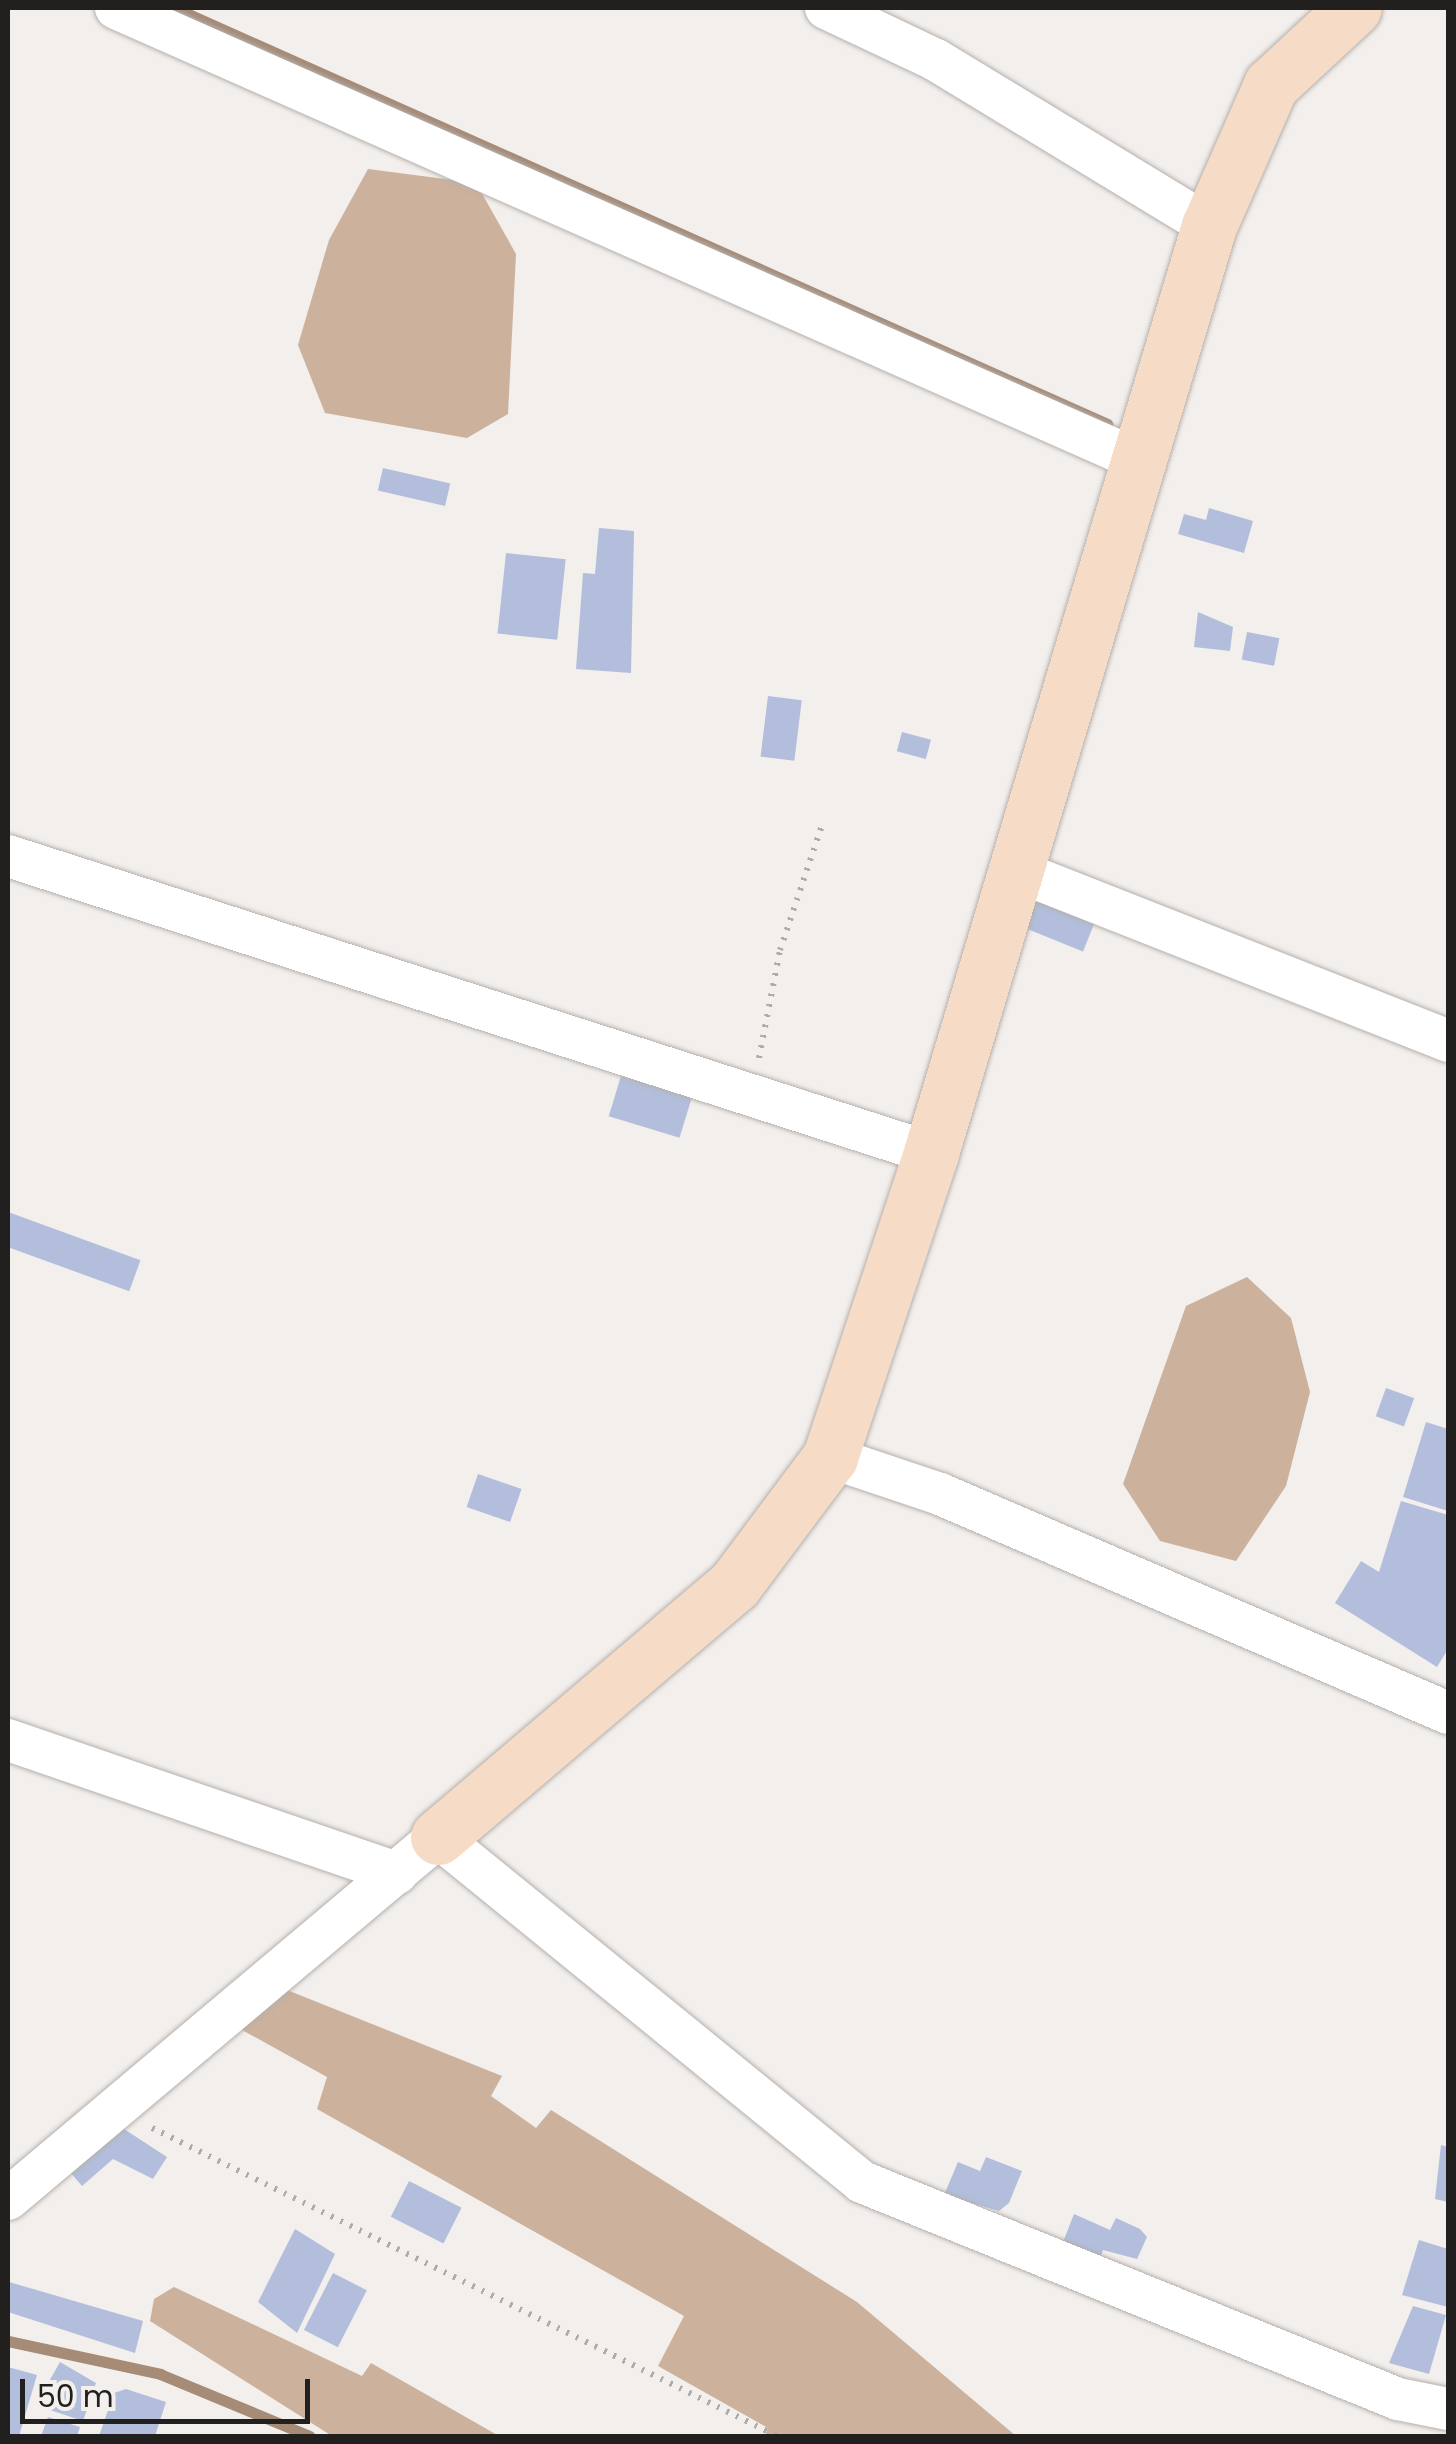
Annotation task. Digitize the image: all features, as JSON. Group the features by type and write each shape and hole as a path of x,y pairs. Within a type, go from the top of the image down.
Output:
{"street":[{"path":"116,8 1140,461"},
{"path":"826,8 936,60 1209,226"},
{"path":"8,2199 735,1584 830,1456 931,1153 1209,226 1271,85 1354,8"},
{"path":"8,856 931,1153"},
{"path":"1017,870 1448,1041"},
{"path":"830,1456 940,1494 1448,1713"},
{"path":"8,1740 397,1873"},
{"path":"438,1837 862,2182 1398,2398 1448,2405"}],"path":[{"path":"752,1096 780,950 821,828"},
{"path":"115,2109 777,2436"}],"shaded area":[{"path":"368,169 476,183 516,254 508,414 467,438 325,413 298,345 329,240"},
{"path":"1247,1277 1291,1318 1310,1392 1286,1486 1236,1561 1160,1541 1123,1484 1186,1306"},
{"path":"277,1986 502,2076 491,2096 536,2128 551,2110 857,2302 1016,2436 765,2436 768,2428 658,2366 684,2316 317,2109 327,2077 233,2025"},
{"path":"174,2287 362,2376 371,2363 499,2436 332,2436 150,2321 154,2299"}],"building":[{"path":"383,468 450,484 445,506 378,490"},
{"path":"1209,508 1253,521 1244,553 1178,534 1184,514 1206,520"},
{"path":"599,528 634,531 631,673 576,669 583,573 595,574"},
{"path":"506,553 566,559 557,640 498,634"},
{"path":"1198,612 1233,627 1230,651 1194,647"},
{"path":"1247,632 1279,638 1274,666 1242,659"},
{"path":"768,696 802,700 794,761 761,757"},
{"path":"902,732 931,740 926,759 897,751"},
{"path":"1036,897 1095,921 1083,952 1024,928"},
{"path":"621,1076 692,1098 679,1138 609,1116"},
{"path":"8,1212 140,1260 129,1291 8,1247"},
{"path":"1386,1388 1414,1398 1404,1426 1376,1416"},
{"path":"1426,1422 1448,1429 1448,1511 1403,1497"},
{"path":"478,1474 521,1489 510,1522 467,1507"},
{"path":"1401,1501 1448,1515 1448,1649 1437,1667 1335,1603 1361,1561 1379,1572"},
{"path":"124,2129 167,2157 153,2179 113,2159 82,2186 70,2172"},
{"path":"1441,2145 1448,2147 1448,2202 1435,2199"},
{"path":"986,2157 1022,2171 1009,2203 999,2211 944,2195 958,2162 980,2171"},
{"path":"409,2181 462,2208 443,2243 391,2217"},
{"path":"1074,2214 1110,2230 1116,2218 1140,2229 1147,2237 1137,2259 1103,2250 1100,2259 1063,2242"},
{"path":"295,2229 335,2254 297,2333 258,2302"},
{"path":"1419,2240 1448,2249 1448,2307 1402,2295"},
{"path":"333,2273 367,2290 338,2347 304,2330"},
{"path":"9,2282 143,2321 135,2353 8,2312"},
{"path":"1413,2306 1446,2315 1429,2374 1389,2363"},
{"path":"60,2362 96,2383 83,2421 47,2409 52,2395 43,2392"},
{"path":"8,2367 37,2375 19,2436 8,2436"},
{"path":"126,2389 166,2402 155,2436 99,2436 114,2393"},
{"path":"48,2417 80,2427 77,2436 41,2436"}],"waterway":[{"path":"175,8 1107,424"},
{"path":"8,2341 160,2374 310,2436"}]}
